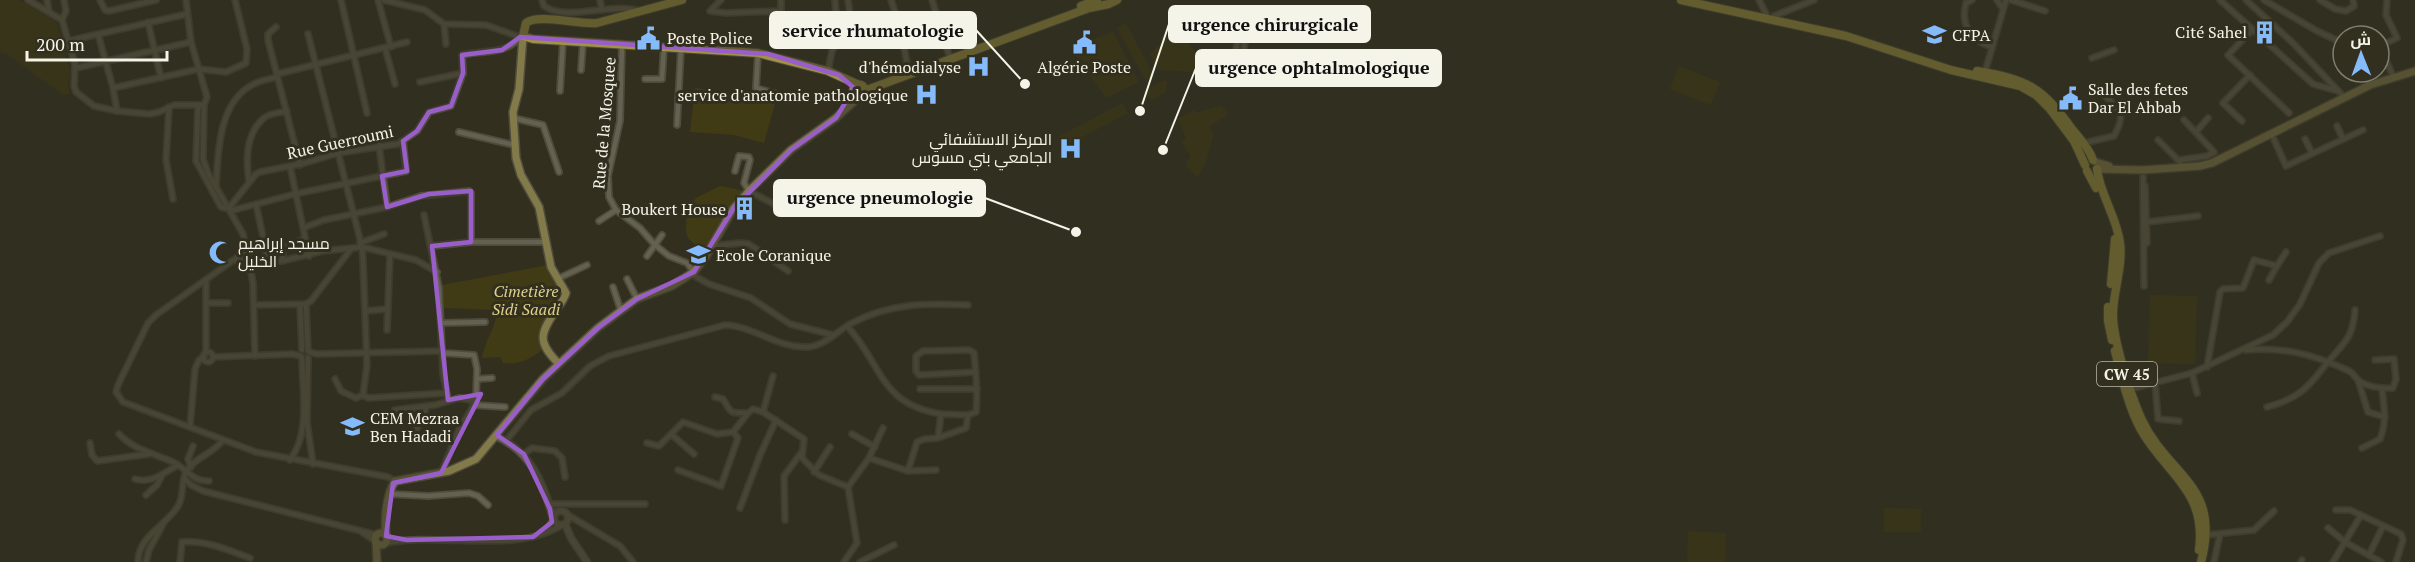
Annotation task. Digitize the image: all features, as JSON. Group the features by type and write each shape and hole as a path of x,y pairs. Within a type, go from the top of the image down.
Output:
{"main road":[{"path":"558,363 543,345 543,339 547,326 565,298 565,289 551,267 539,207 521,175 514,145 513,118 519,89 522,36 526,23 536,18 584,24 611,20 682,0"},
{"path":"377,562 390,494 395,481 400,478 441,473 471,462 482,454 532,391 558,363 637,299 666,289 692,273 712,246 734,208 749,191 791,150 843,112 858,90 908,69 1100,2 1117,0"},
{"path":"1681,0 1770,14 1951,70 2020,86 2044,102 2072,133"},
{"name":"CW 45","path":"1703,0 1849,32 1944,64 2014,78 2040,91 2055,106 2072,133 2086,168"},
{"path":"858,90 1089,8 1100,2"},
{"path":"522,36 758,53 828,71 846,78 858,90"},
{"path":"2086,168 2092,172 2096,165 2143,174 2180,164 2212,163 2344,97 2393,76 2415,71"},
{"name":"CW 45","path":"2072,133 2084,143 2096,165 2121,244 2110,318 2128,389 2147,429 2198,494 2205,515 2206,535 2199,562"},
{"path":"2086,168 2095,183 2115,243 2110,318"},
{"path":"2128,389 2143,433 2196,506 2201,527 2199,562"}],"street":[{"path":"28,0 62,20"},
{"path":"47,0 49,12"},
{"path":"64,0 66,10 62,20 76,68 74,86 76,93 94,106 117,111 150,114 169,107 201,105"},
{"path":"100,0 105,10 109,11 156,0"},
{"path":"186,0 191,42 207,97 201,105 196,161 220,207 229,210 406,171 403,141"},
{"path":"113,88 199,69 226,72 246,63 247,50 235,0"},
{"path":"341,0 352,56 367,113"},
{"path":"378,0 395,84"},
{"path":"384,0 425,10 444,24 486,25 522,36"},
{"path":"542,0 544,6 555,11 624,7 639,11"},
{"path":"600,0 602,10"},
{"path":"722,0 710,8 711,12 781,10"},
{"path":"781,0 781,23"},
{"path":"828,71 832,51 838,42 835,0"},
{"path":"848,0 850,14"},
{"path":"891,0 901,30 908,69"},
{"path":"932,0 949,55"},
{"path":"1759,0 1770,14 1814,0"},
{"path":"1972,0 1966,3 1965,24 1971,35 1980,43 1992,46"},
{"path":"1997,0 2003,9"},
{"path":"1985,72 2006,0"},
{"path":"2011,0 2045,11"},
{"path":"2220,0 2313,84 2338,91"},
{"path":"2246,0 2320,70 2344,97"},
{"path":"2264,0 2331,36"},
{"path":"2320,0 2335,9 2346,11 2354,6 2354,0"},
{"path":"2387,0 2385,9 2397,38 2391,41"},
{"path":"68,41 187,14"},
{"path":"148,22 161,78"},
{"path":"444,24 446,44"},
{"path":"276,27 268,34 268,40 300,165"},
{"path":"2252,30 2228,55 2289,113"},
{"path":"1235,56 1239,32 1242,31 1246,33 1243,57"},
{"path":"98,33 117,111"},
{"path":"308,34 361,245 367,353 363,395"},
{"name":"Rue Guerroumi","path":"229,210 249,182 261,172 300,165 338,153 379,145 398,144 417,130 429,112 451,106 463,73 462,55 502,50 522,36"},
{"path":"560,91 563,40"},
{"path":"76,68 191,42"},
{"path":"216,187 219,146 229,110 253,84 315,65 407,42"},
{"path":"581,70 583,42"},
{"name":"Rue de la Mosquee","path":"622,44 620,121 608,176 609,197 616,210 640,228 669,256 687,263 692,273 719,288 751,298 790,324 834,335"},
{"path":"645,79 662,79 664,46"},
{"path":"677,125 681,47"},
{"path":"2092,58 2114,50"},
{"path":"758,53 756,88 780,95"},
{"path":"2391,71 2393,76"},
{"path":"420,82 463,73"},
{"path":"2242,122 2223,104 2250,75"},
{"path":"2084,143 2114,136 2122,122 2122,115 2117,106 2106,97"},
{"path":"201,105 203,159 243,234 246,246 254,305 255,356"},
{"path":"169,107 165,140 173,199"},
{"path":"249,182 246,162 250,139 264,118 287,111"},
{"path":"513,118 543,125 559,172"},
{"path":"2196,132 2208,118"},
{"path":"2157,140 2180,164 2214,152 2184,120"},
{"path":"2337,126 2343,140"},
{"path":"2271,133 2286,166 2363,130"},
{"path":"459,132 514,145"},
{"path":"2305,139 2312,153"},
{"path":"379,145 387,207"},
{"path":"735,171 740,156 749,157 744,183 749,191 789,212 795,203 801,206"},
{"path":"290,166 309,256"},
{"path":"2143,174 2147,222 2147,244 2144,255"},
{"path":"2143,174 2144,286"},
{"path":"303,228 429,194 470,192 471,242"},
{"path":"256,204 268,260"},
{"path":"599,221 616,210"},
{"path":"424,215 437,272 448,400"},
{"path":"2147,222 2198,216"},
{"path":"234,260 282,261 328,250 351,249 384,234"},
{"path":"647,256 662,235"},
{"path":"2128,389 2192,373 2279,331 2300,304 2319,262 2329,253 2380,236"},
{"path":"282,261 284,248 304,239"},
{"path":"432,246 471,242 545,243"},
{"path":"712,246 749,244 788,271"},
{"path":"361,245 416,260 437,272"},
{"path":"246,246 242,254 148,323 116,392 123,402 256,452 388,477 395,481"},
{"path":"254,305 303,304 311,301 351,249"},
{"path":"2270,280 2286,252"},
{"path":"387,330 390,254"},
{"path":"2207,367 2220,292 2223,289 2243,288 2254,260 2277,266"},
{"path":"557,279 587,265"},
{"path":"627,279 637,299"},
{"path":"206,280 205,355 207,362 212,361 213,357"},
{"path":"613,287 621,311"},
{"path":"206,303 228,303"},
{"path":"506,441 531,410 562,393 590,366 609,356 725,325 737,325 798,347 817,346 847,326 873,314 902,305 927,303 968,305"},
{"path":"303,304 307,422 313,464"},
{"path":"366,311 387,309"},
{"path":"2267,407 2288,401 2306,390 2345,345 2352,331 2355,310"},
{"path":"441,323 485,322"},
{"path":"847,326 864,346 893,393 905,403 923,411 968,415 976,412 976,372 972,351 923,351 916,356 916,371 919,375 976,372"},
{"path":"2240,350 2285,349 2313,356 2349,370 2358,380 2368,412 2385,417"},
{"path":"190,427 195,369 199,360 211,353 213,357 443,352 474,355 477,361 474,403 454,439 441,473"},
{"path":"290,460 303,435 305,354"},
{"path":"2358,380 2382,388 2393,388 2396,385 2394,359 2374,360"},
{"path":"2192,373 2197,393"},
{"path":"763,412 773,376"},
{"path":"477,379 492,378"},
{"path":"335,379 341,391 356,398 363,395"},
{"path":"2155,382 2158,419 2179,421"},
{"path":"920,389 977,388"},
{"path":"2362,448 2380,439 2385,417 2382,388"},
{"path":"363,395 368,398 446,393"},
{"path":"715,397 723,399 729,411 733,413 753,409 776,420 804,439 802,458 814,472 848,487"},
{"path":"395,410 464,398 474,403 505,407"},
{"path":"414,435 427,406"},
{"path":"647,443 659,447 672,435 680,423 684,422 717,434 733,432 747,412"},
{"path":"938,438 941,414"},
{"path":"908,471 917,442 938,438 966,428 968,415"},
{"path":"740,508 752,473 776,420"},
{"path":"844,562 857,543 848,487 869,458 883,428"},
{"path":"678,470 721,486 738,438 733,432"},
{"path":"119,434 128,444 188,469 197,480 209,482"},
{"path":"852,434 874,447"},
{"path":"672,435 694,454"},
{"path":"496,436 524,454 558,523 587,562"},
{"path":"188,469 215,450 223,440"},
{"path":"90,443 92,455 96,461 150,454"},
{"path":"138,562 142,544 178,507 193,446"},
{"path":"814,472 830,447"},
{"path":"524,454 532,448 555,451 562,458 565,477"},
{"path":"785,520 784,476 802,452"},
{"path":"869,458 908,471 936,470"},
{"path":"135,478 147,482 178,465"},
{"path":"146,495 158,485 162,474"},
{"path":"184,478 191,485 203,491 361,531 381,539 533,537 558,523 565,513"},
{"path":"182,493 203,491"},
{"path":"390,494 428,496 469,493 478,496 488,505"},
{"path":"546,498 565,513 620,546 633,562"},
{"path":"553,504 645,504"},
{"path":"2336,510 2347,509 2403,536 2396,562"},
{"path":"558,523 557,511 565,513"},
{"path":"2206,535 2254,530 2274,511"},
{"path":"2333,562 2361,515"},
{"path":"146,562 149,550 167,518"},
{"path":"533,537 558,523"},
{"path":"2369,555 2383,526"},
{"path":"2328,528 2345,542 2381,562"},
{"path":"2214,562 2220,534"},
{"path":"180,562 182,542 211,544 250,558"},
{"path":"860,562 894,545"}],"highlighted area":[{"path":"520,37 768,54 839,75 854,88 836,118 791,150 734,208 694,272 637,299 598,328 543,379 497,435 524,454 550,509 552,522 533,537 407,540 386,536 393,483 441,473 481,394 448,400 432,246 471,242 471,191 429,194 387,207 382,176 407,171 403,141 417,131 429,112 451,106 463,73 462,55 502,50"}],"green space":[{"path":"0,0 19,0 57,23 70,71 68,83 70,94 63,95 6,53 0,52"},
{"path":"1126,23 1154,76 1146,81 1117,28"},
{"path":"1113,32 1139,82 1106,98 1071,47"},
{"path":"1178,32 1199,56 1193,72 1159,70 1150,54 1170,35"},
{"path":"1679,66 1720,82 1711,105 1670,89"},
{"path":"1164,80 1167,81 1166,92 1152,100 1144,94 1144,91"},
{"path":"695,88 776,100 764,143 734,135 690,132"},
{"path":"1122,103 1128,113 1063,147 1058,137"},
{"path":"1221,105 1228,114 1209,127 1214,134 1206,162 1198,177 1186,165 1191,156 1181,141 1186,138 1178,119 1194,110 1196,113"},
{"path":"720,186 745,191 705,254 688,238 687,208 696,198"},
{"name":"Cimetière Sidi Saadi","path":"548,265 563,295 541,339 541,351 514,363 503,363 500,357 482,358 497,310 444,308 442,285"},
{"path":"2150,295 2197,296 2195,364 2148,363"},
{"path":"1884,508 1921,509 1921,532 1884,532"},
{"path":"1688,531 1726,533 1725,562 1687,562"}],"place":[{"name":"Cité Sahel","path":"2265,32"},
{"name":"CFPA","path":"1934,35"},
{"name":"Poste Police","path":"649,38"},
{"name":"Algérie Poste","path":"1084,42"},
{"name":"d'hémodialyse","path":"979,67"},
{"name":"service rhumatologie","path":"1025,84"},
{"name":"service d'anatomie pathologique","path":"926,95"},
{"name":"Salle des fetes Dar El Ahbab","path":"2070,98"},
{"name":"urgence chirurgicale","path":"1140,111"},
{"name":"المركز الاستشفائي الجامعي بني مسوس","path":"1070,148"},
{"name":"urgence ophtalmologique","path":"1163,150"},
{"name":"Boukert House","path":"744,209"},
{"name":"urgence pneumologie","path":"1076,232"},
{"name":"مسجد إبراهيم الخليل","path":"220,252"},
{"name":"Ecole Coranique","path":"698,255"},
{"name":"CEM Mezraa Ben Hadadi","path":"352,427"}]}
